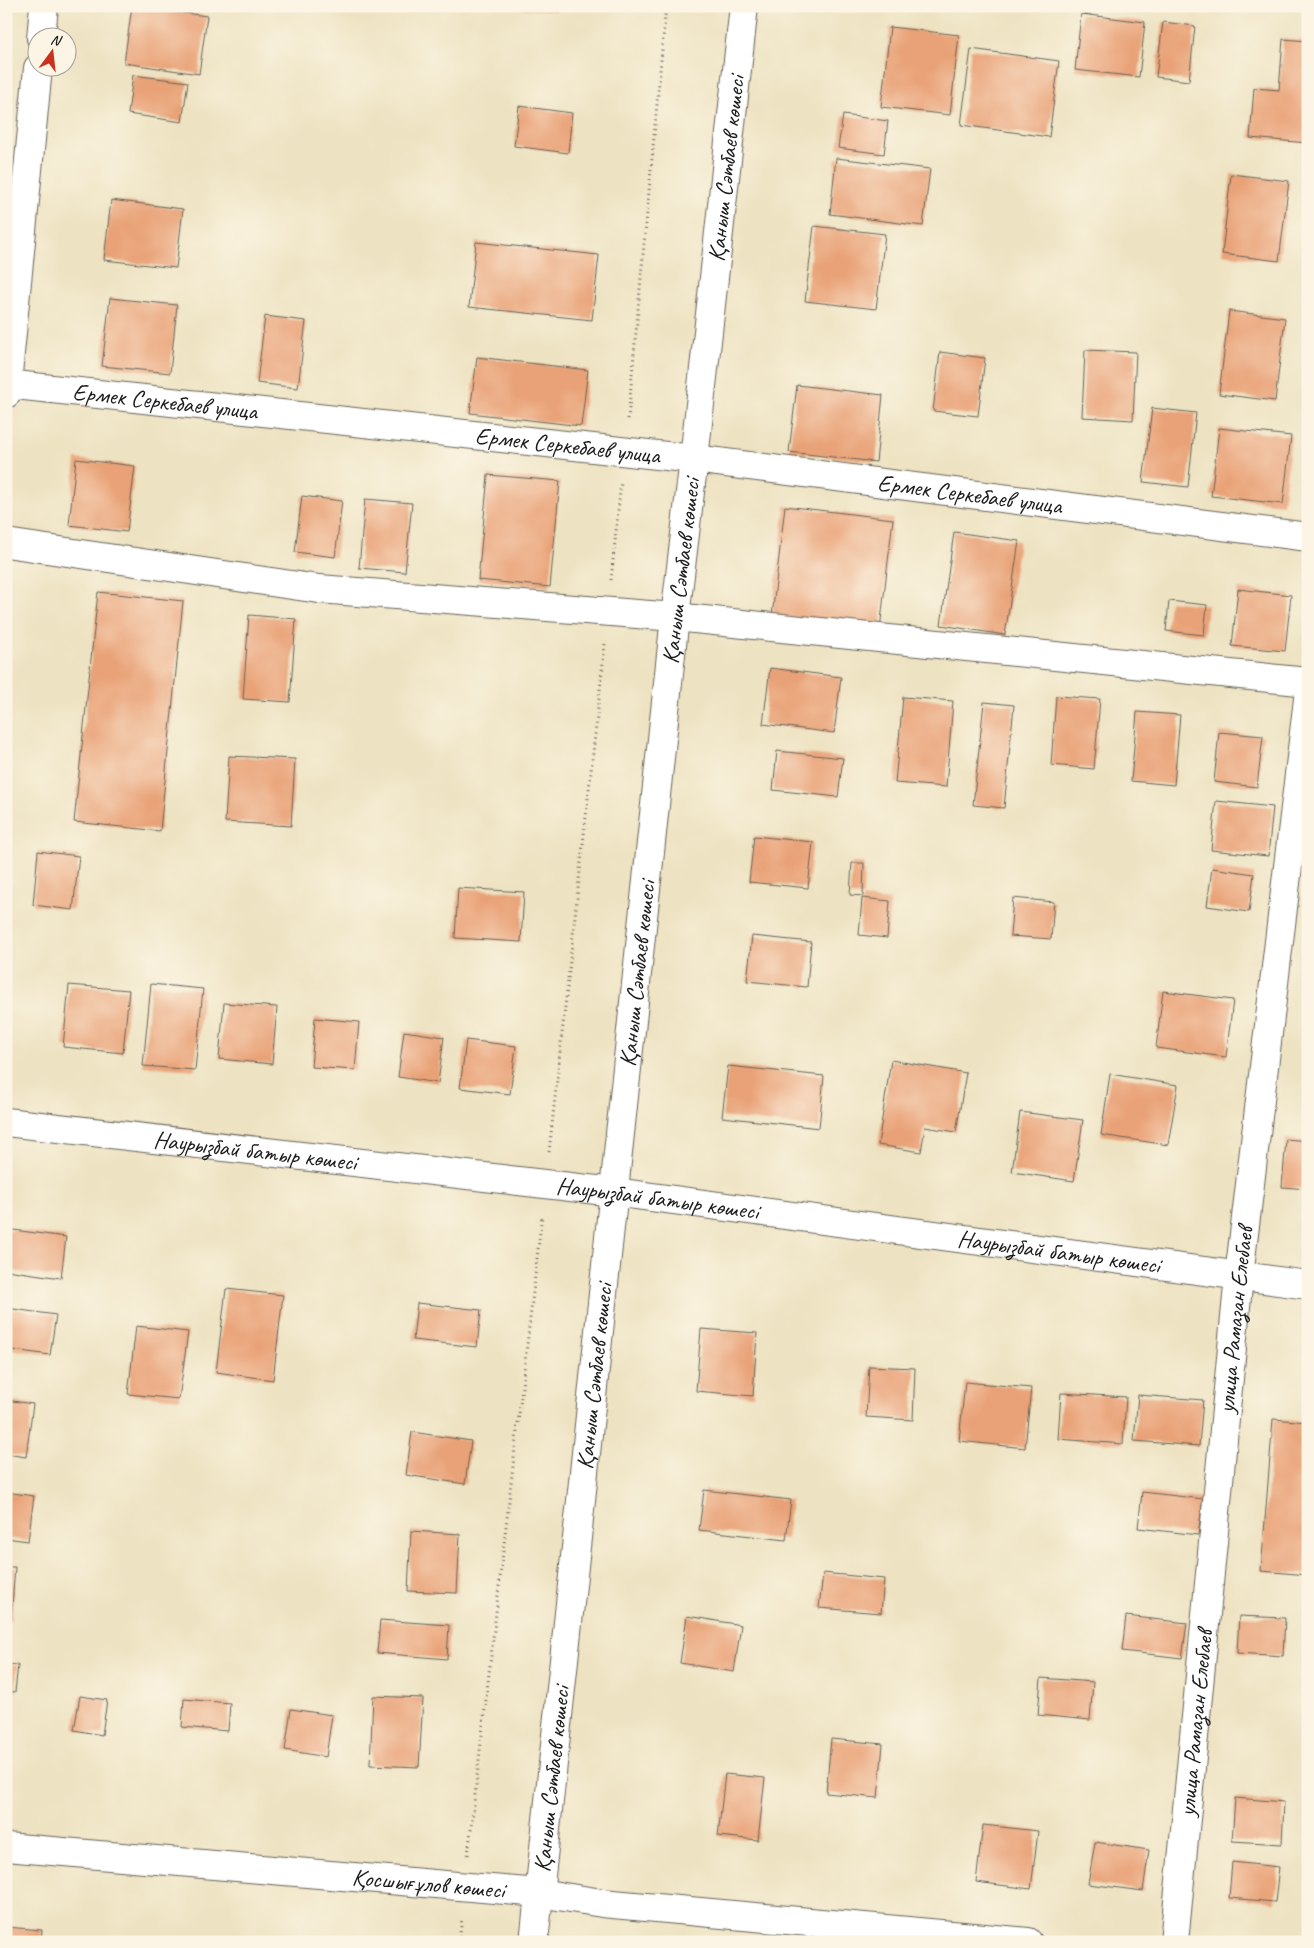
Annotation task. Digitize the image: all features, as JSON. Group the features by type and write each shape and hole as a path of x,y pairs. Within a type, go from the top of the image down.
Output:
{"street":[{"path":"42,28 44,6"},
{"name":"Қаныш Сәтбаев көшесі","path":"534,1942 675,617 744,6"},
{"path":"7,387 37,78"},
{"name":"Ермек Серкебаев улица","path":"7,387 694,459 1308,537"},
{"path":"6,543 319,589 675,617 1308,682"},
{"name":"улица Рамазан Елебаев","path":"1174,1942 1239,1276 1308,699"},
{"name":"Наурызбай батыр көшесі","path":"6,1122 614,1192 1308,1285"},
{"name":"Қосшығұлов көшесі","path":"6,1846 540,1892 602,1903 1028,1942"}],"path":[{"path":"459,1942 608,612 666,6"}],"building":[{"path":"132,6 207,16 199,74 124,63"},
{"path":"511,6 559,6 559,11 511,8"},
{"path":"1081,14 1145,22 1139,77 1075,70"},
{"path":"1163,22 1195,26 1189,81 1156,77"},
{"path":"890,27 959,35 950,115 881,107"},
{"path":"1283,39 1308,41 1308,143 1250,138 1254,88 1279,90"},
{"path":"971,49 1059,61 1049,137 961,125"},
{"path":"133,75 188,82 182,122 128,114"},
{"path":"519,106 572,113 568,153 514,146"},
{"path":"843,115 888,121 884,154 838,148"},
{"path":"836,158 930,169 923,226 830,214"},
{"path":"1231,174 1289,181 1279,261 1222,254"},
{"path":"111,200 183,209 176,268 104,260"},
{"path":"814,226 885,234 876,309 805,301"},
{"path":"476,242 599,255 592,320 469,307"},
{"path":"110,298 177,305 170,373 102,366"},
{"path":"1229,311 1285,318 1275,401 1219,394"},
{"path":"265,316 306,321 298,388 257,383"},
{"path":"1085,350 1136,352 1133,420 1082,417"},
{"path":"940,352 985,358 978,416 933,411"},
{"path":"477,357 588,370 581,426 470,413"},
{"path":"797,385 883,395 876,462 789,452"},
{"path":"1152,408 1196,413 1188,487 1143,482"},
{"path":"1219,428 1291,436 1283,504 1211,496"},
{"path":"76,459 135,466 127,532 69,525"},
{"path":"488,475 560,481 550,587 478,580"},
{"path":"302,496 342,501 335,557 295,552"},
{"path":"365,499 412,503 405,572 359,568"},
{"path":"785,506 893,519 880,629 772,616"},
{"path":"954,532 1019,541 1005,635 941,625"},
{"path":"1238,589 1291,595 1285,651 1232,646"},
{"path":"98,592 183,601 160,831 74,822"},
{"path":"1169,601 1207,605 1204,635 1166,631"},
{"path":"249,615 296,619 290,702 243,699"},
{"path":"770,668 841,677 834,733 763,724"},
{"path":"1056,696 1100,699 1094,769 1051,765"},
{"path":"903,697 953,701 946,787 895,783"},
{"path":"984,702 1014,705 1004,808 973,805"},
{"path":"1137,712 1180,715 1174,785 1131,781"},
{"path":"1219,732 1263,736 1257,787 1214,782"},
{"path":"777,751 843,758 838,797 773,790"},
{"path":"229,756 295,759 291,826 225,822"},
{"path":"1216,801 1273,807 1268,856 1211,850"},
{"path":"754,836 813,842 808,888 749,882"},
{"path":"38,851 79,856 73,910 33,905"},
{"path":"852,863 864,863 863,896 850,895"},
{"path":"1212,868 1254,874 1249,912 1207,906"},
{"path":"458,888 524,892 521,942 455,938"},
{"path":"862,898 890,901 887,938 859,935"},
{"path":"1013,898 1054,902 1051,939 1010,936"},
{"path":"752,936 811,942 807,987 747,981"},
{"path":"151,984 203,989 195,1070 143,1066"},
{"path":"69,985 129,990 123,1053 63,1047"},
{"path":"1163,991 1233,1000 1226,1057 1156,1048"},
{"path":"224,1003 277,1007 272,1064 219,1059"},
{"path":"315,1018 359,1022 355,1070 311,1067"},
{"path":"404,1031 444,1037 438,1083 398,1077"},
{"path":"466,1040 516,1046 510,1094 460,1088"},
{"path":"891,1060 966,1073 956,1132 925,1127 921,1152 878,1145"},
{"path":"728,1066 824,1076 819,1128 722,1117"},
{"path":"1110,1074 1178,1085 1168,1145 1101,1135"},
{"path":"1020,1112 1083,1120 1074,1181 1012,1172"},
{"path":"1286,1139 1308,1141 1308,1189 1282,1187"},
{"path":"6,1229 66,1237 61,1278 6,1270"},
{"path":"226,1289 283,1295 273,1380 216,1372"},
{"path":"417,1303 481,1310 477,1347 413,1340"},
{"path":"6,1308 56,1315 50,1355 6,1349"},
{"path":"136,1326 188,1332 179,1399 128,1394"},
{"path":"701,1329 757,1333 753,1396 696,1391"},
{"path":"869,1366 915,1368 913,1420 866,1417"},
{"path":"965,1382 1031,1388 1025,1448 959,1441"},
{"path":"1061,1393 1126,1397 1123,1444 1058,1439"},
{"path":"1138,1395 1203,1400 1199,1446 1134,1441"},
{"path":"6,1400 33,1404 26,1457 6,1454"},
{"path":"1273,1419 1308,1422 1308,1575 1261,1571"},
{"path":"412,1432 471,1441 465,1484 406,1475"},
{"path":"704,1490 791,1500 786,1540 699,1530"},
{"path":"6,1492 34,1496 28,1541 6,1538"},
{"path":"1142,1492 1203,1499 1198,1535 1138,1528"},
{"path":"411,1531 460,1534 457,1593 408,1591"},
{"path":"6,1567 15,1567 11,1620 6,1620"},
{"path":"823,1573 884,1579 881,1613 819,1608"},
{"path":"687,1616 741,1625 734,1672 680,1663"},
{"path":"1126,1616 1187,1623 1182,1658 1122,1651"},
{"path":"1239,1616 1285,1618 1283,1656 1237,1653"},
{"path":"380,1620 449,1625 447,1659 377,1653"},
{"path":"6,1664 18,1665 15,1692 6,1691"},
{"path":"1041,1678 1093,1682 1090,1720 1038,1715"},
{"path":"80,1696 107,1700 102,1735 74,1730"},
{"path":"373,1696 423,1698 419,1767 370,1765"},
{"path":"184,1699 230,1703 228,1731 182,1727"},
{"path":"291,1709 332,1715 326,1757 285,1750"},
{"path":"831,1739 883,1744 878,1798 826,1793"},
{"path":"725,1774 765,1778 758,1840 718,1836"},
{"path":"1235,1798 1284,1802 1282,1844 1232,1841"},
{"path":"983,1825 1038,1831 1031,1889 976,1882"},
{"path":"1095,1842 1149,1850 1143,1891 1088,1884"},
{"path":"1232,1862 1279,1867 1275,1902 1229,1898"},
{"path":"6,1927 42,1930 41,1942 6,1942"}]}
